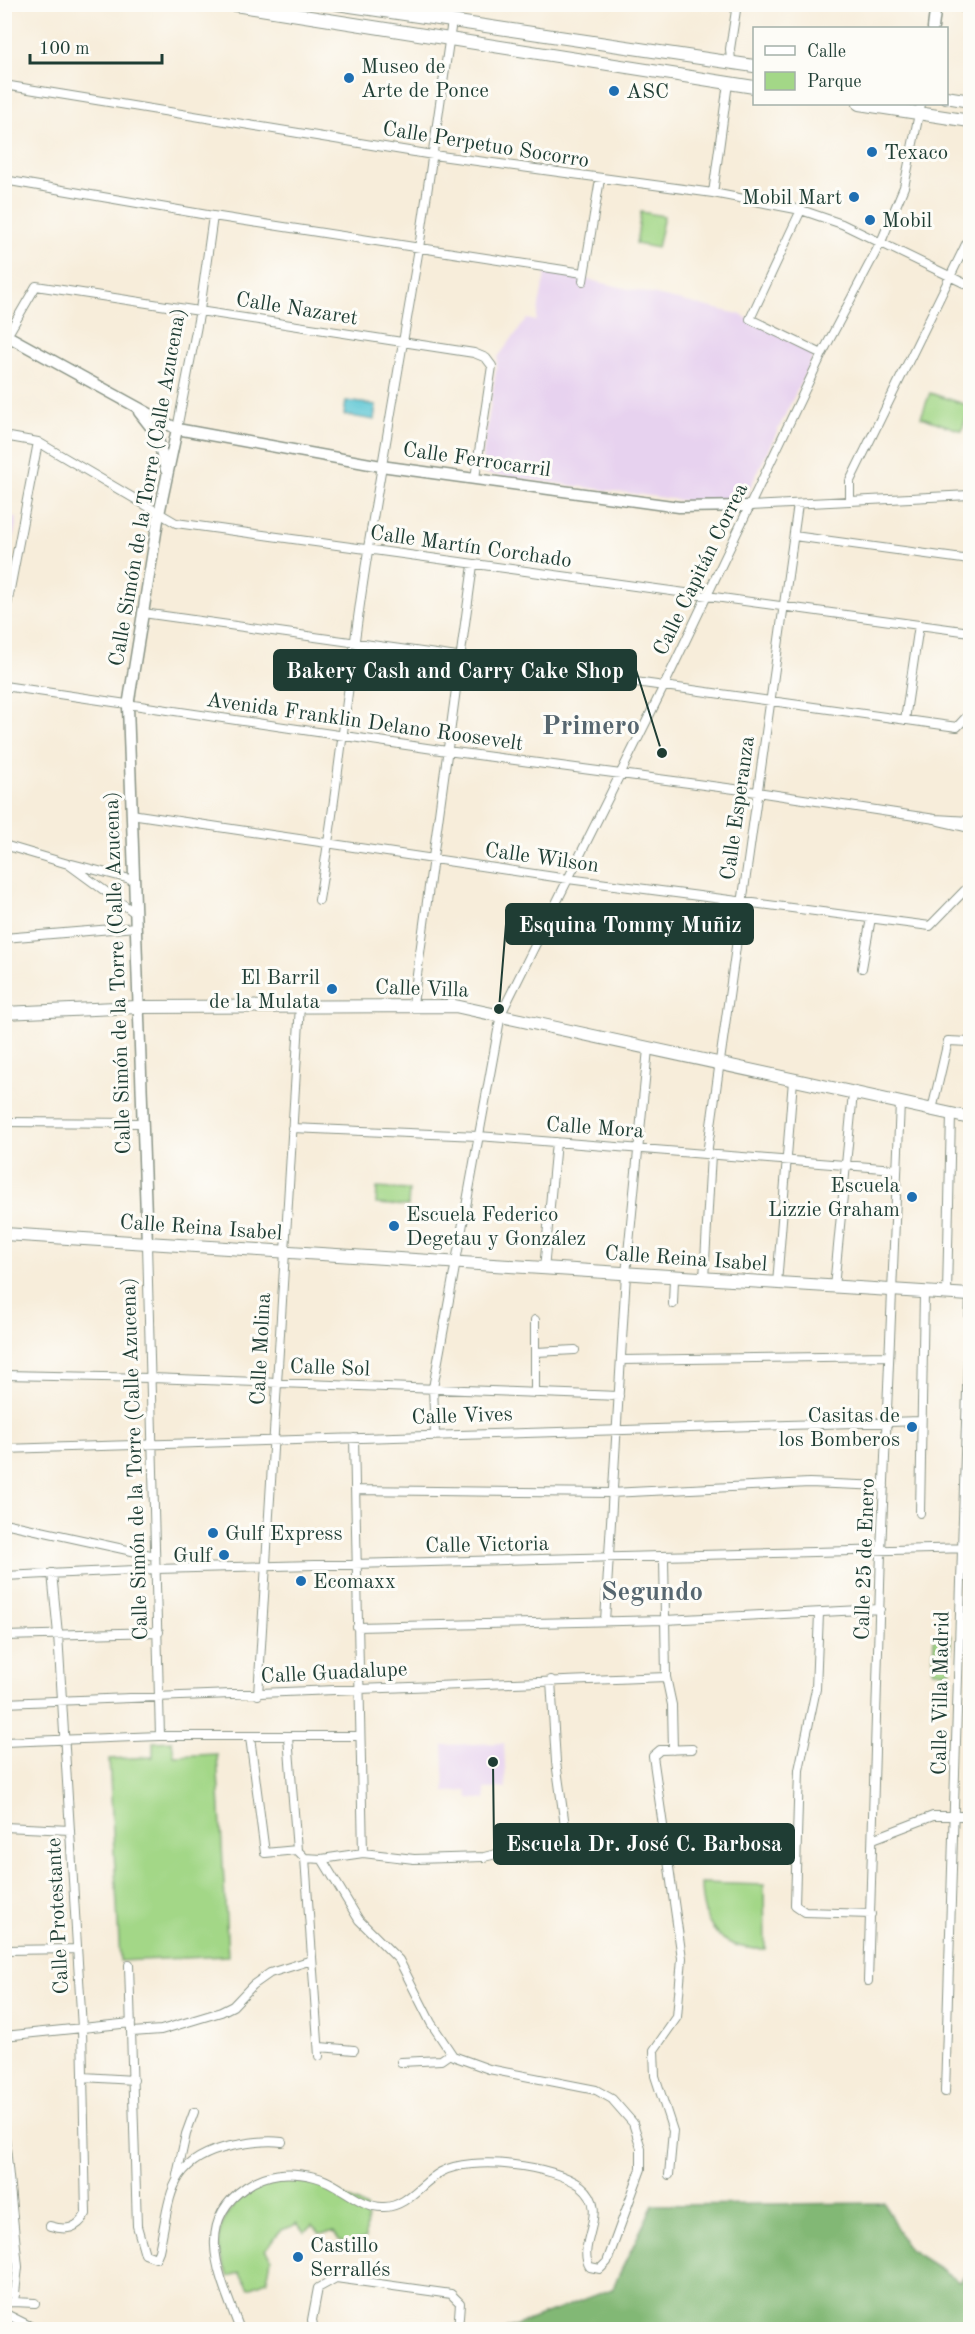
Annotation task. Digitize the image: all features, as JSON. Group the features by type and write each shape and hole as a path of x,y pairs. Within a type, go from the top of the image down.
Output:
{"main road":[{"path":"228,4 753,87"},
{"path":"337,4 753,66"},
{"path":"948,98 970,101"},
{"path":"875,105 920,108 970,121"},
{"name":"Calle Villa","path":"4,1013 138,1006 413,1004 455,1006 501,1014 720,1065 970,1118"},
{"name":"Calle Reina Isabel","path":"4,1234 970,1295"}],"street":[{"path":"731,61 729,49 737,4"},
{"path":"933,27 936,4"},
{"path":"945,4 970,9"},
{"path":"318,900 328,844 352,643 419,248 452,21"},
{"path":"713,193 728,83"},
{"name":"Calle Perpetuo Socorro","path":"4,85 433,155 713,193 801,210 842,224 970,286"},
{"name":"Calle Capitán Correa","path":"435,1434 433,1388 501,1014 663,688 822,354 881,242 904,187 920,108"},
{"path":"4,180 583,277 600,179"},
{"path":"801,210 750,319 822,354"},
{"name":"Calle Simón de la Torre (Calle Azucena)","path":"160,1736 161,1698 147,1244 128,706 159,514 200,310 213,216"},
{"path":"850,500 850,481 970,236"},
{"name":"Calle Nazaret","path":"6,335 36,286 474,353 486,358 492,366 475,478"},
{"name":"Calle Ferrocarril","path":"6,335 177,429 381,466 679,507 750,507 970,495"},
{"path":"135,407 157,435 167,472"},
{"path":"4,436 38,442 4,621"},
{"name":"Calle Martín Corchado","path":"38,442 176,523 970,632"},
{"name":"Calle Esperanza","path":"704,1279 709,1154 798,504"},
{"path":"794,536 970,560"},
{"path":"413,1004 473,565"},
{"path":"143,613 663,688 957,727 970,713"},
{"path":"906,720 919,625"},
{"name":"Avenida Franklin Delano Roosevelt","path":"4,686 447,751 757,792 935,819 970,821"},
{"name":"Calle Wilson","path":"131,814 568,879 930,926 970,885"},
{"name":"Avenida Franklin Delano Roosevelt","path":"935,819 970,828"},
{"path":"4,845 134,880"},
{"path":"68,864 135,913"},
{"path":"862,968 871,918"},
{"path":"4,938 136,927"},
{"name":"Calle Molina","path":"258,1695 300,1005"},
{"path":"932,1110 948,1041 970,1042"},
{"path":"605,1621 626,1275 648,1049"},
{"path":"777,1284 793,1080"},
{"path":"834,1287 853,1093"},
{"name":"Calle 25 de Enero","path":"868,1981 881,1552 895,1169 900,1103"},
{"path":"947,1293 951,1114"},
{"path":"4,1122 142,1123"},
{"name":"Calle Mora","path":"292,1128 478,1136 895,1169"},
{"path":"544,1269 556,1142"},
{"path":"673,1304 674,1278"},
{"path":"920,1513 924,1293"},
{"name":"Calle Villa Madrid","path":"945,2092 955,1815 960,1549 970,1295"},
{"path":"535,1393 536,1320"},
{"path":"536,1352 575,1350"},
{"path":"622,1360 889,1356"},
{"name":"Calle Sol","path":"4,1375 151,1378 618,1396"},
{"name":"Calle Vives","path":"4,1449 435,1434 617,1431 887,1420 921,1421"},
{"path":"354,1438 363,1853"},
{"path":"355,1490 611,1493 809,1483 884,1486"},
{"path":"4,1523 155,1556"},
{"name":"Calle Victoria","path":"4,1576 156,1569 607,1560 970,1548"},
{"path":"664,1558 666,1677 671,1698 674,1750"},
{"name":"Calle Protestante","path":"50,2226 71,2229 80,2224 86,2214 82,2028 58,1634 52,1573"},
{"path":"357,1627 665,1620 880,1610"},
{"path":"819,1613 816,1689 801,1756 794,1900 799,1910 805,1912 871,1914"},
{"path":"4,1636 159,1632"},
{"name":"Calle Guadalupe","path":"4,1703 258,1695 551,1680 666,1677"},
{"path":"305,1858 322,1859 363,1853 414,1859 484,1857 512,1850 547,1860 560,1856 567,1840 555,1762 551,1680"},
{"path":"4,1742 160,1736 359,1736"},
{"path":"250,1737 265,1853 297,1850"},
{"path":"288,1737 297,1850 305,1858 320,2051 354,2050"},
{"path":"669,2175 673,2131 654,2071 654,2050 677,2018 682,1958 653,1756 660,1750 692,1749"},
{"path":"873,1839 933,1816 970,1816"},
{"path":"4,1827 70,1830"},
{"path":"240,2330 216,2260 216,2226 230,2199 255,2181 272,2174 314,2176 331,2182 370,2204 384,2208 400,2203 429,2179 452,2167 488,2163 534,2170 571,2181 589,2195 593,2205 593,2217 587,2262 595,2269 607,2262 641,2169 641,2148 633,2123 612,2099 597,2090 489,2069 451,2053 431,2023 399,1960 359,1920 322,1859"},
{"path":"4,1950 76,1949"},
{"path":"4,2036 82,2028 161,2030 221,2012 232,2006 253,1985 270,1973 312,1960"},
{"path":"129,1965 137,2226 145,2254 150,2258 156,2258 159,2251 186,2134 194,2112"},
{"path":"401,2062 441,2060 451,2053"},
{"path":"83,2077 134,2080"},
{"path":"4,2127 17,2257 15,2299"},
{"path":"176,2183 190,2161 205,2154 246,2143 282,2142"},
{"path":"4,2258 17,2257"},
{"path":"314,2330 312,2320 318,2288 336,2278 451,2294 460,2303 458,2330"},
{"path":"4,2290 15,2299 35,2303"},
{"path":"4,2303 15,2299"},
{"path":"4,2313 38,2330"}],"shaded area":[{"path":"546,270 739,314 815,353 745,498 687,501 480,473 498,357 527,319 536,321"},
{"path":"4,515 17,518 5,585"},
{"path":"504,1743 506,1788 485,1789 485,1799 468,1799 467,1791 445,1792 443,1745"}],"green space":[{"path":"641,212 664,216 657,248 636,244"},
{"path":"930,393 970,406 962,431 921,417"},
{"path":"377,1188 409,1190 408,1206 376,1204"},
{"path":"934,1635 951,1636 950,1672 933,1671"},
{"path":"172,1741 174,1756 217,1754 228,1956 120,1961 109,1759 153,1757 153,1742"},
{"path":"701,1883 764,1885 765,1949 736,1945 716,1933 705,1912"},
{"path":"285,2179 322,2185 367,2208 366,2238 348,2243 339,2240 334,2232 320,2233 312,2226 304,2232 297,2223 280,2232 265,2250 271,2259 267,2281 249,2288 239,2272 229,2277 220,2257 219,2236 223,2223 237,2202 248,2193 259,2186"},
{"path":"884,2203 907,2248 959,2281 970,2270 970,2329 506,2329 612,2289 653,2205"}],"water":[{"path":"346,401 376,405 374,420 344,415"}],"place":[{"name":"Museo de Arte de Ponce","path":"349,78"},
{"name":"ASC","path":"614,91"},
{"name":"Texaco","path":"872,152"},
{"name":"Mobil Mart","path":"854,197"},
{"name":"Mobil","path":"870,220"},
{"name":"Bakery Cash and Carry Cake Shop","path":"662,753"},
{"name":"El Barril de la Mulata","path":"332,989"},
{"name":"Esquina Tommy Muñiz","path":"499,1009"},
{"name":"Escuela Lizzie Graham","path":"912,1197"},
{"name":"Escuela Federico Degetau y González","path":"394,1226"},
{"name":"Casitas de los Bomberos","path":"912,1427"},
{"name":"Gulf Express","path":"213,1533"},
{"name":"Gulf","path":"224,1555"},
{"name":"Ecomaxx","path":"301,1581"},
{"name":"Escuela Dr. José C. Barbosa","path":"493,1762"},
{"name":"Castillo Serrallés","path":"298,2257"}],"district":[{"name":"Primero","path":"591,725"},
{"name":"Segundo","path":"652,1591"}]}
